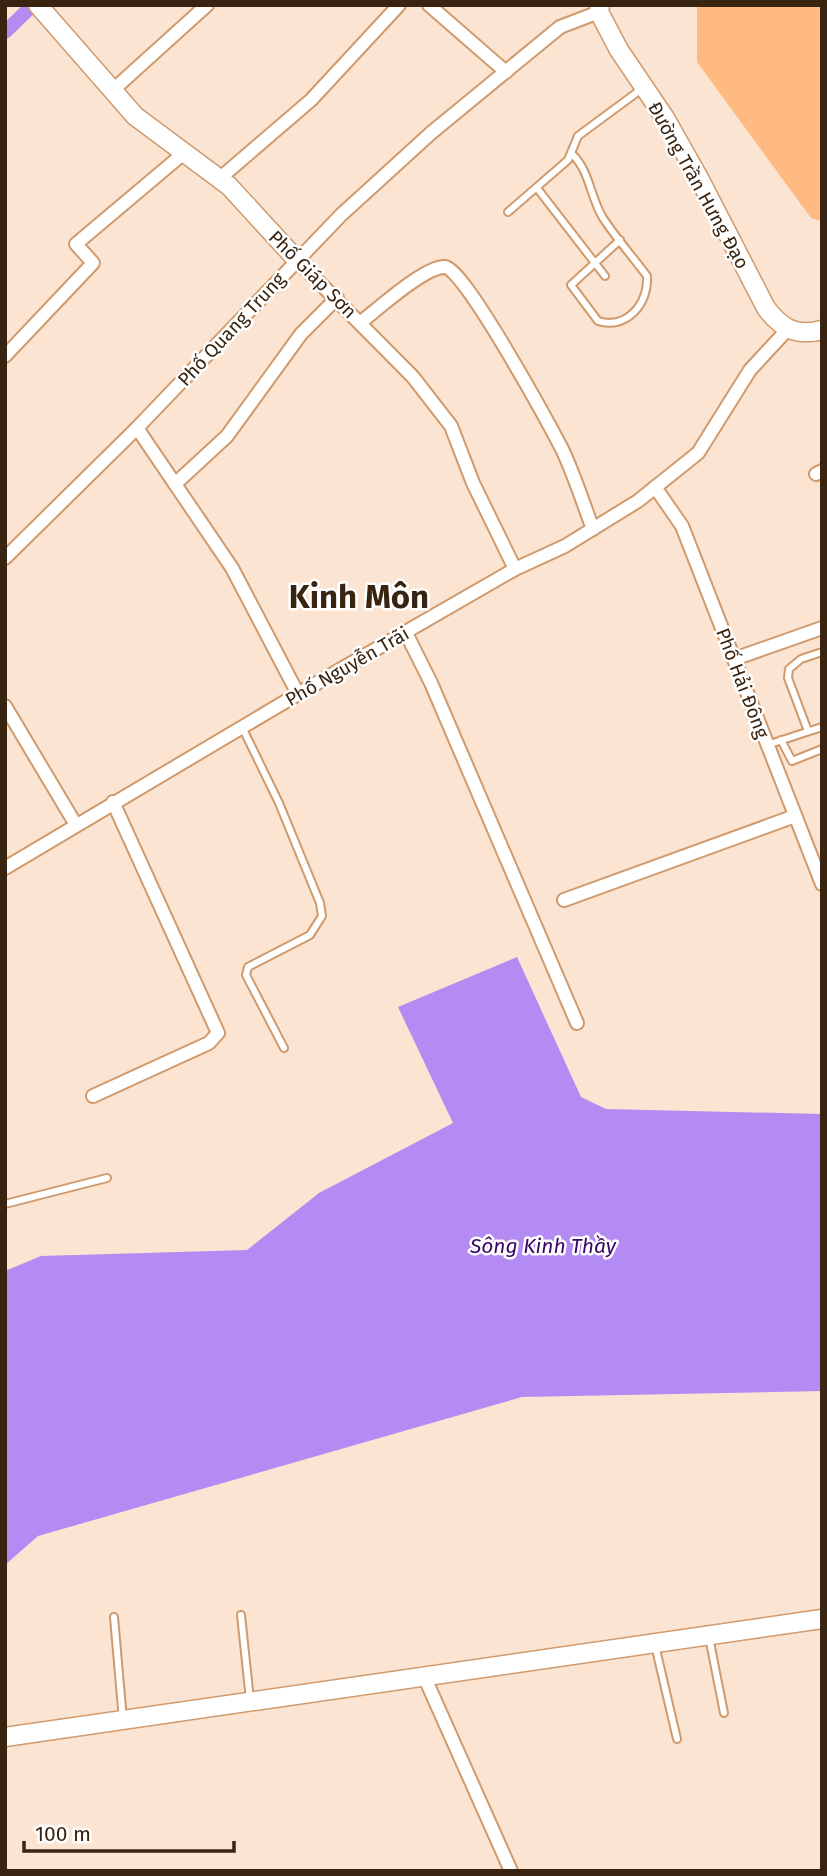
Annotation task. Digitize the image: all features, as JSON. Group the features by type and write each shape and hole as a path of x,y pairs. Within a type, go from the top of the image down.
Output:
{"street":[{"name":"Phố Giáp Sơn","path":"38,5 135,116 219,179 413,377 450,426 473,483 515,569"},
{"path":"113,90 207,5"},
{"path":"219,179 311,100 399,5"},
{"path":"429,5 506,72"},
{"name":"Phố Quang Trung","path":"5,558 137,428 296,259 431,133 560,27 600,9"},
{"name":"Đường Trần Hưng Đạo","path":"600,9 619,50 645,87 700,180 766,308 787,330"},
{"path":"5,356 93,263 76,244 184,153"},
{"path":"361,322 429,271 444,267 454,270 484,313 562,450 593,529"},
{"path":"175,484 227,436 301,334 337,298"},
{"path":"787,330 811,333 822,330"},
{"name":"Phố Nguyễn Trãi","path":"5,868 298,694 515,569 593,529 656,487 698,453 750,370 787,330"},
{"path":"137,428 232,568 298,694"},
{"name":"Phố Hải Đông","path":"656,487 682,526 822,884"},
{"path":"734,659 822,628"},
{"path":"406,633 431,683 577,1023"},
{"path":"5,706 76,825"},
{"path":"93,1096 209,1043 218,1032 113,802"},
{"path":"564,900 795,816"},
{"path":"5,1737 822,1619"},
{"path":"424,1676 511,1871"}],"lane":[{"path":"508,212 572,154 578,136 645,87"},
{"path":"572,154 586,172 603,218 620,240 647,276 644,299 628,318 617,323 598,321 572,288 574,279 620,240"},
{"path":"537,188 606,276"},
{"path":"808,731 788,678 789,669 801,659 822,652"},
{"path":"242,727 279,803 320,903 322,916 310,935 248,967 246,975 284,1048"},
{"path":"767,745 822,727"},
{"path":"781,740 792,761 822,749"},
{"path":"5,1204 107,1178"},
{"path":"241,1615 250,1701"},
{"path":"114,1617 123,1720"},
{"path":"709,1635 724,1713"},
{"path":"655,1643 677,1739"}],"shaded area":[{"path":"697,5 822,5 822,221 811,218 697,62"}],"water":[{"name":"Sông Kinh Thầy","path":"517,957 581,1097 606,1109 822,1114 822,1391 522,1397 38,1536 5,1565 5,1271 41,1256 247,1250 319,1193 453,1123 398,1007"}],"waterway":[{"path":"5,32 33,5"}],"district":[{"name":"Kinh Môn","path":"359,596"}]}
